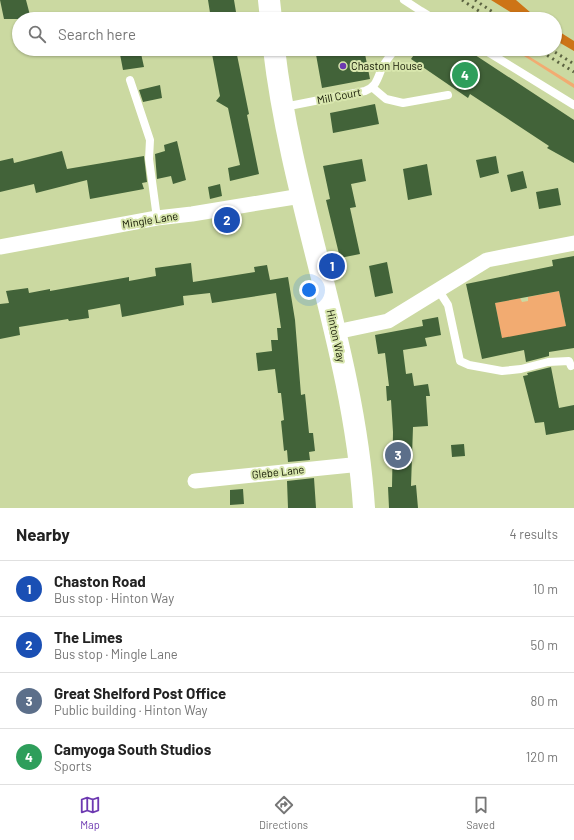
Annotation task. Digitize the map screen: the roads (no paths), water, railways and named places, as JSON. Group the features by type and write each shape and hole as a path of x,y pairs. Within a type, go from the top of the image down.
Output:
{"street":[{"path":"269,0 270,12"},
{"name":"Hinton Way","path":"275,56 283,107 301,196 336,332 361,464 364,508"},
{"name":"Mingle Lane","path":"0,247 157,218 192,214 301,196"},
{"path":"336,332 388,321 438,292 487,260 574,243"},
{"name":"Glebe Lane","path":"195,480 361,464"}],"lane":[{"path":"404,0 421,11"},
{"name":"Mill Court","path":"283,107 365,91 373,88 378,80 382,68 390,56"},
{"path":"494,56 574,105"},
{"path":"130,80 150,140 149,160 157,218"},
{"path":"373,88 386,99 403,103 448,95"},
{"path":"438,292 448,305 460,361 469,365 502,371 548,362 569,361 571,366"}],"railway":[{"path":"462,0 480,12"},
{"path":"475,0 493,12"},
{"path":"548,56 574,72"},
{"path":"561,56 574,64"}],"place":[{"name":"Chaston House","path":"343,66"},
{"name":"Camyoga South Studios","path":"465,75"},
{"name":"The Limes","path":"227,220"},
{"name":"Chaston Road","path":"332,266"},
{"name":"Great Shelford Post Office","path":"398,455"}]}
